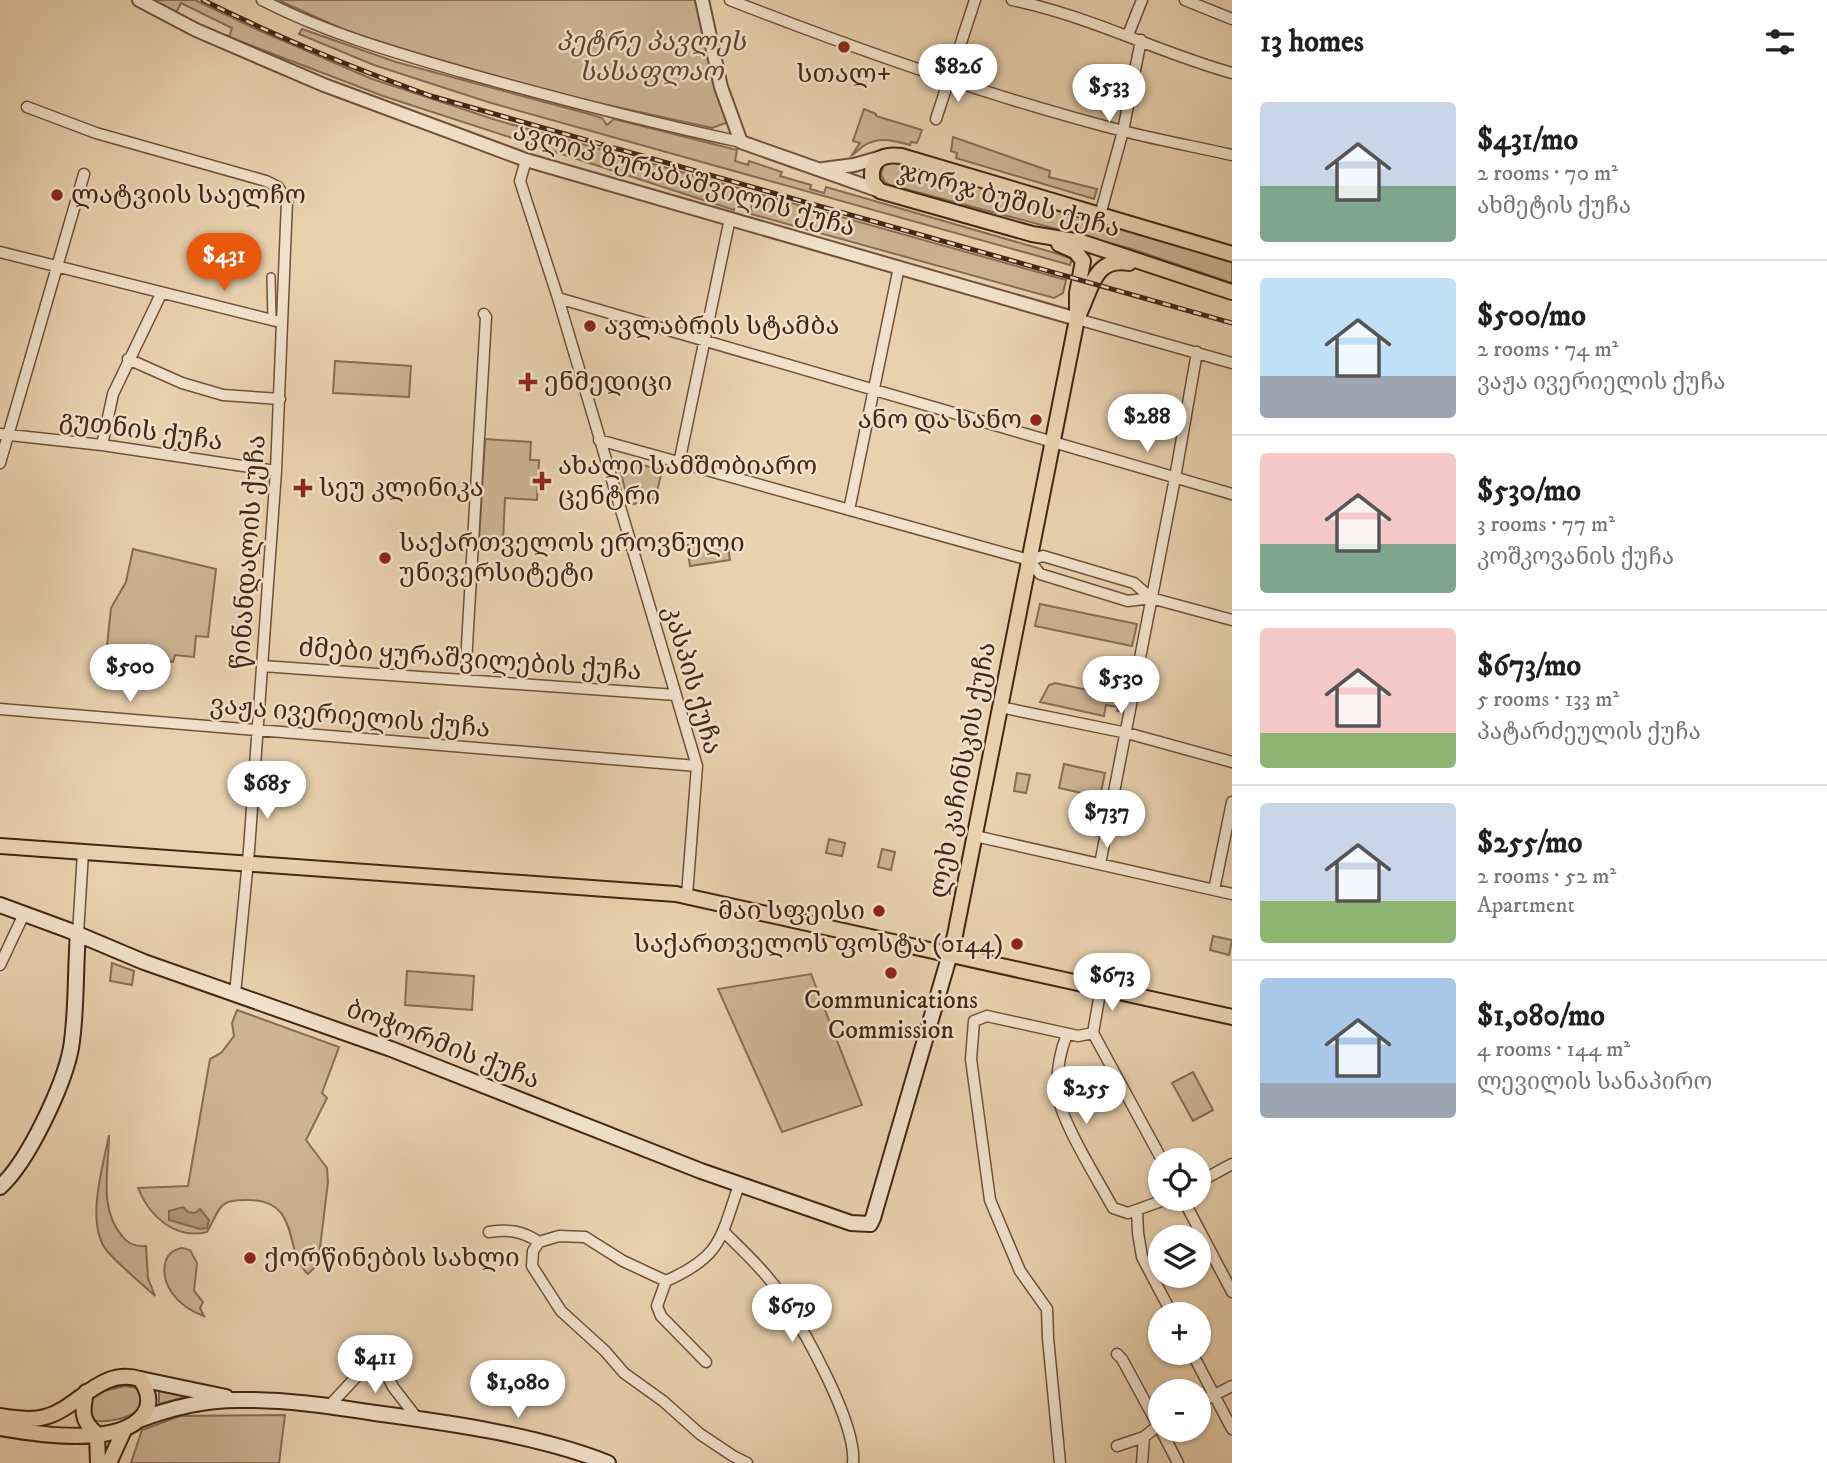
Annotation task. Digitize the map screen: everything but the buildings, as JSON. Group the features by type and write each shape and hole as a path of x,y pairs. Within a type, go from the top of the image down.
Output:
{"main road":[{"name":"ჯორჯ ბუშის ქუჩა","path":"1231,292 1081,242 1032,234 880,191 873,183 871,173 873,165 882,157 901,156 1232,254"},
{"name":"ლეხ კაჩინსკის ქუჩა","path":"870,1224 950,954 1077,318 1077,293 1083,261 1069,248 1032,234"},
{"name":"ლეხ კაჩინსკის ქუჩა","path":"1077,318 1098,272 1106,264 1120,261 1155,268"},
{"path":"0,846 687,895 1232,1017"},
{"name":"ბოჭორმის ქუჩა","path":"0,905 144,962 391,1049 739,1185 851,1223 870,1224"},
{"path":"0,1187 19,1165 39,1131 68,1060 73,1030 78,934"},
{"path":"0,1416 32,1419 47,1417 86,1392 109,1380 122,1377 238,1399 329,1406 418,1418 549,1444 608,1463"},
{"path":"139,1420 148,1406 149,1395 141,1379"},
{"path":"86,1392 83,1407 85,1421 97,1434 99,1463"},
{"path":"0,1428 61,1436 97,1434 125,1428 139,1420 183,1406 238,1399"},
{"path":"109,1463 125,1428"}],"street":[{"name":"ავლიპ ზურაბაშვილის ქუჩა","path":"139,0 196,30 324,85 527,160 1232,363"},
{"path":"262,0 308,23 370,46 576,104 741,142 880,191"},
{"path":"702,0 720,87 741,142"},
{"path":"730,0 823,37 951,79 1123,131 1232,155"},
{"path":"936,119 975,0"},
{"path":"1012,0 1048,4 1232,73"},
{"path":"1128,35 1142,0"},
{"path":"1185,0 1232,19"},
{"path":"1100,215 1123,131 1140,40"},
{"name":"წინანდალის ქუჩა","path":"27,107 96,133 243,173 278,187 287,201 285,285 276,321 280,399 276,471 248,865 235,994"},
{"path":"822,169 854,165 882,157"},
{"name":"კასპის ქუჩა","path":"527,160 520,181 558,299 697,766 687,895"},
{"path":"0,463 4,435 58,267 84,174"},
{"path":"679,463 730,218"},
{"path":"0,252 276,321 271,277"},
{"path":"849,510 899,267"},
{"path":"102,445 113,394 161,294"},
{"path":"558,299 1232,494"},
{"path":"465,680 486,317 484,314"},
{"path":"1100,864 1127,733 1197,352"},
{"path":"128,359 182,383 223,395 280,399"},
{"name":"გუთნის ქუჩა","path":"4,435 102,445 276,471"},
{"path":"598,440 1029,560 1043,556 1134,583 1151,598"},
{"path":"1029,560 1040,574 1128,601 1151,598 1232,620"},
{"name":"ძმები ყურაშვილების ქუჩა","path":"262,666 676,695"},
{"path":"1000,707 1127,733 1232,762"},
{"name":"ვაჟა ივერიელის ქუჩა","path":"0,709 697,766"},
{"path":"1214,890 1232,802"},
{"path":"975,836 1232,894"},
{"path":"78,934 83,852"},
{"path":"0,965 24,914"},
{"path":"1101,987 1093,1033 1155,1148"},
{"path":"1060,1463 1047,1309 1020,1271 990,1200 971,1059 974,1021 987,1016 1078,1036 1093,1033"},
{"path":"1067,1034 1062,1048 1058,1096 1065,1118 1113,1208 1128,1213 1148,1207"},
{"path":"1211,1175 1232,1164"},
{"path":"706,1362 661,1316 657,1306 666,1281 693,1269 718,1245 739,1185"},
{"path":"1137,1211 1142,1257 1166,1302"},
{"path":"1189,1211 1232,1292"},
{"path":"489,1232 508,1229 525,1233 539,1242"},
{"path":"724,1232 757,1265 781,1295 812,1349 848,1428 855,1462"},
{"path":"666,1281 623,1261 585,1237 559,1236 539,1242 533,1251 532,1266 561,1311 605,1351 624,1373 663,1401 701,1434 747,1463"},
{"path":"329,1406 358,1375 374,1349 393,1387 418,1418"},
{"path":"1116,1354 1122,1359 1148,1406"},
{"path":"1198,1365 1232,1429"},
{"path":"1211,1397 1232,1386"},
{"path":"1117,1446 1148,1434"},
{"path":"1142,1463 1144,1437"},
{"path":"1168,1442 1178,1463"}],"green space":[{"path":"149,0 195,0 372,79 496,120 1066,280 1063,293 1054,298 751,214 752,198 742,195 734,210 383,96 229,37 232,28 181,3 176,13"},
{"name":"პეტრე პავლეს სასაფლაო","path":"278,0 698,0 729,117 726,123 712,128 530,88 365,39"},
{"path":"302,29 396,62 602,118 607,125 614,119 737,150 735,161 748,165 749,161 782,172 780,176 811,185 810,189 824,193 826,187 1072,259 1070,265 491,103 374,65 299,34"},
{"path":"864,109 876,116 922,130 917,143 911,142 910,145 887,140 876,141 852,155 860,143 853,141"},
{"path":"953,137 1050,171 1049,177 1097,189 1094,199 956,158 957,153 951,151"},
{"path":"888,162 1006,192 1232,259 1232,283 1132,249 890,185 881,175 883,166"},
{"path":"335,361 411,366 409,397 333,393"},
{"path":"485,439 531,442 530,460 539,460 537,500 505,498 503,542 479,540"},
{"path":"633,462 662,471 655,499 629,505 620,470"},
{"path":"727,539 730,560 690,566 687,545"},
{"path":"133,549 216,569 208,637 196,636 194,657 175,655 173,662 106,655 111,608 126,582"},
{"path":"1040,604 1137,624 1132,646 1035,626"},
{"path":"1055,683 1124,698 1127,701 1125,712 1117,711 1118,707 1106,705 1104,716 1040,702 1049,685"},
{"path":"1064,764 1105,773 1100,797 1059,788"},
{"path":"1017,773 1030,775 1026,793 1014,791"},
{"path":"829,839 845,843 842,856 826,853"},
{"path":"882,849 895,852 891,870 878,867"},
{"path":"1213,936 1232,940 1229,955 1210,950"},
{"path":"112,963 134,971 132,985 110,981"},
{"path":"407,971 474,976 472,1010 405,1005"},
{"path":"811,974 862,1105 782,1132 718,989"},
{"path":"237,1010 339,1047 322,1093 327,1098 306,1140 327,1168 328,1182 318,1264 308,1274 300,1265 284,1218 266,1202 239,1200 225,1203 207,1232 195,1234 165,1224 149,1208 138,1188 188,1186 210,1059 221,1053 234,1036 232,1023"},
{"path":"1193,1072 1213,1110 1193,1121 1172,1083"},
{"path":"109,1135 106,1187 110,1213 127,1241 146,1246 148,1278 155,1296 107,1251 97,1226 100,1178"},
{"path":"175,1250 190,1250 197,1263 194,1291 203,1302 200,1308 204,1316 179,1301 168,1287 166,1260"},
{"path":"125,1386 138,1391 142,1402 139,1409 119,1419 91,1419 90,1400 100,1392"},
{"path":"159,1387 189,1396 159,1404"},
{"path":"285,1415 279,1463 131,1463 142,1430 180,1416"}],"shaded area":[{"path":"183,1207 188,1212 195,1213 200,1209 209,1220 207,1228 200,1229 169,1220 169,1211"}],"railway":[{"path":"203,0 259,27 431,96 1232,323"}],"place":[{"name":"სთალ+","path":"844,47"},
{"name":"ლატვიის საელჩო","path":"57,195"},
{"name":"ავლაბრის სტამბა","path":"590,326"},
{"name":"ენმედიცი","path":"528,382"},
{"name":"ანო და სანო","path":"1036,420"},
{"name":"ახალი სამშობიარო ცენტრი","path":"542,481"},
{"name":"სეუ კლინიკა","path":"303,488"},
{"name":"საქართველოს ეროვნული უნივერსიტეტი","path":"385,558"},
{"name":"მაი სფეისი","path":"879,911"},
{"name":"საქართველოს ფოსტა (0144)","path":"1017,944"},
{"name":"Communications Commission","path":"891,973"},
{"name":"ქორწინების სახლი","path":"250,1258"}]}
